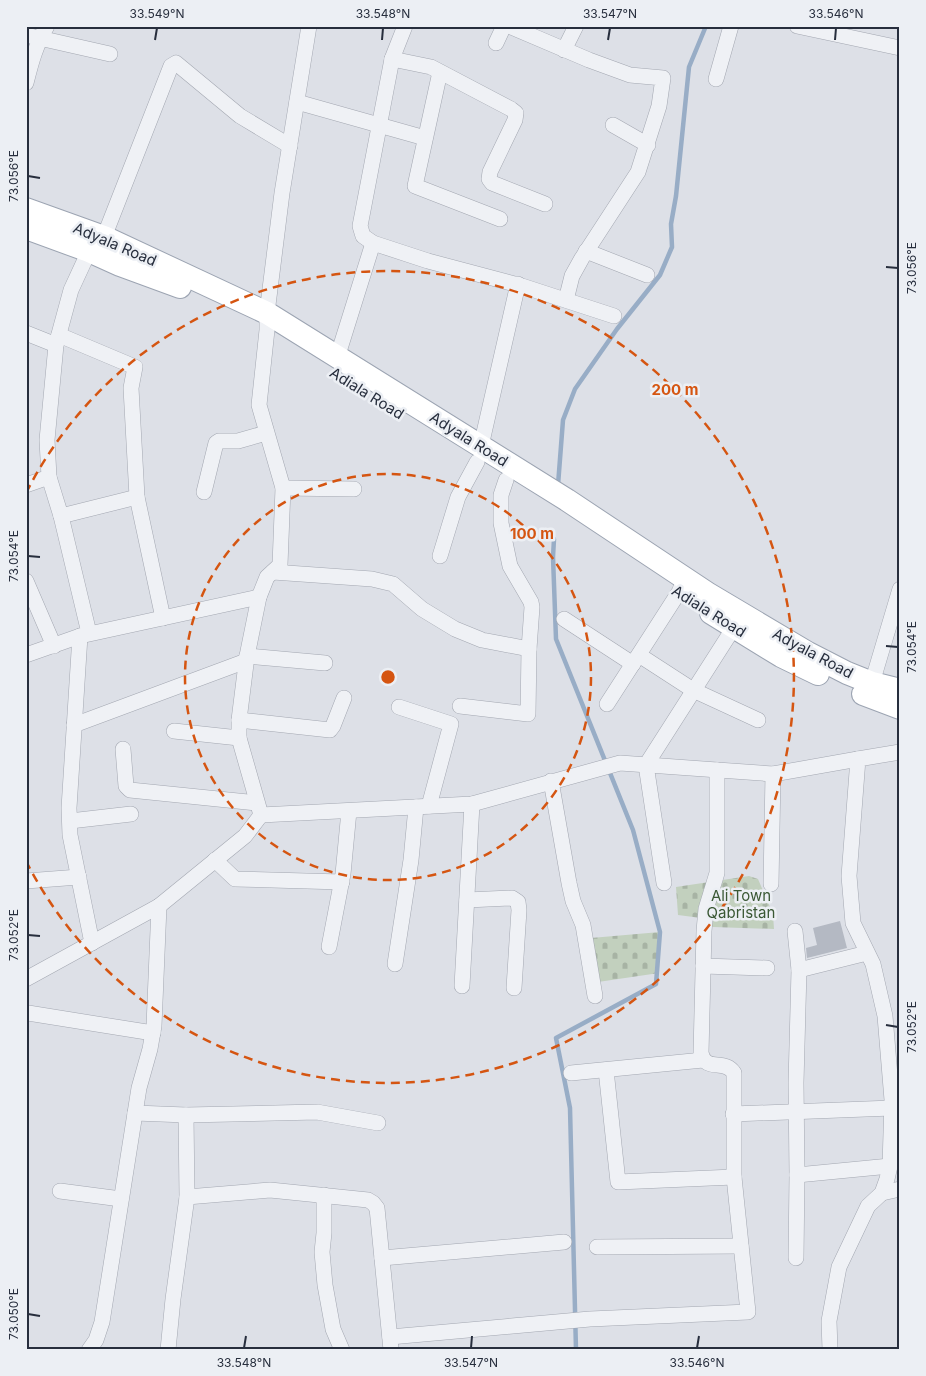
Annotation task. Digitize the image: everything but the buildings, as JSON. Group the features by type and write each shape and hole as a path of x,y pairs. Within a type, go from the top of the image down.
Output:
{"main road":[{"name":"Adyala Road","path":"26,209 96,244"},
{"name":"Adiala Road","path":"26,228 96,244 120,265 267,322 479,454 506,480 738,620 781,656 840,684 900,708"},
{"name":"Adyala Road","path":"267,322 337,358 479,454 682,585"},
{"name":"Adyala Road","path":"738,620 808,652 847,673 872,683 900,690"}],"street":[{"path":"26,978 159,906 245,836 259,809 238,738 247,658 259,596 267,577 280,565 283,488 259,405 282,193 308,26"},
{"path":"405,26 392,59 360,226 363,236 373,243 428,261 518,284 614,316"},
{"path":"496,43 504,26"},
{"path":"510,26 564,50 630,75 663,78 659,106 638,172 586,251 572,276 566,300"},
{"path":"564,50 576,26"},
{"path":"716,79 731,26"},
{"path":"798,26 900,48"},
{"path":"26,83 38,33 110,54"},
{"path":"392,59 431,67 516,113 515,120 490,172 489,178 492,183 545,204"},
{"path":"92,943 70,835 74,726 85,634 61,516 49,477 47,440 57,340 71,290 96,244 171,66 176,63 240,116 290,146"},
{"path":"440,72 415,186 500,219"},
{"path":"297,102 425,138"},
{"path":"613,125 648,145"},
{"path":"337,358 373,243"},
{"path":"586,251 647,275"},
{"path":"440,556 458,497 479,454 518,284"},
{"path":"26,333 57,340 135,367 131,388 138,497 163,618"},
{"path":"204,492 216,443 219,441 238,441 266,433"},
{"path":"26,485 49,477"},
{"path":"460,706 528,714 532,607 510,566 502,523 501,495 506,480"},
{"path":"283,488 354,489"},
{"path":"61,516 138,497"},
{"path":"273,572 372,579 393,584 422,609 456,629 482,640 529,649"},
{"path":"607,704 682,585"},
{"path":"27,586 54,646"},
{"path":"872,683 900,589"},
{"path":"26,655 85,634 259,596"},
{"path":"564,619 693,690 758,720"},
{"path":"664,883 646,765 738,620"},
{"path":"74,726 247,658 325,663"},
{"path":"240,720 330,730 344,698"},
{"path":"395,964 411,860 422,807 451,724 399,708"},
{"path":"174,731 238,738"},
{"path":"123,749 126,786 130,790 259,809 349,811 472,804 620,763 772,774 900,752"},
{"path":"858,759 849,876 853,923 873,964 893,1015 895,1102 890,1166 882,1193"},
{"path":"187,1197 270,1190 368,1200 373,1203 377,1208 390,1344 590,1319 748,1312 734,1177 734,1073 731,1068 724,1065 708,1064 703,1060 701,1054 706,909 717,873 717,770"},
{"path":"772,774 772,884"},
{"path":"551,781 572,900 583,925 595,996"},
{"path":"462,986 472,804"},
{"path":"329,947 342,882 349,811"},
{"path":"70,821 131,814"},
{"path":"215,860 234,879 342,882"},
{"path":"26,881 79,878"},
{"path":"467,900 512,898 518,902 514,988"},
{"path":"95,1346 102,1322 139,1088 153,1033 159,906"},
{"path":"795,931 799,970 796,1113 796,1258"},
{"path":"799,970 867,953"},
{"path":"704,966 767,968"},
{"path":"28,1012 153,1033"},
{"path":"571,1073 703,1060"},
{"path":"606,1070 618,1182 734,1177"},
{"path":"733,1114 796,1113 895,1102"},
{"path":"135,1113 186,1115 317,1112 378,1123"},
{"path":"168,1350 187,1197 186,1115"},
{"path":"797,1175 890,1166"},
{"path":"830,1350 829,1321 839,1267 868,1206 882,1193 900,1189"},
{"path":"60,1191 121,1199"},
{"path":"324,1195 322,1252 325,1285 333,1329 342,1350"},
{"path":"382,1258 564,1242"},
{"path":"597,1247 742,1246"}],"green space":[{"name":"Ali Town Qabristan","path":"749,876 758,879 773,914 774,929 713,927 701,918 678,915 676,887"},
{"path":"660,932 659,973 598,982 591,938"}],"waterway":[{"path":"558,485 563,420 575,389 617,329 660,275 672,247 671,224 676,196 689,67 706,26"},
{"path":"554,539 556,639 633,830 660,932 656,984 556,1038 570,1108 576,1350"}]}
